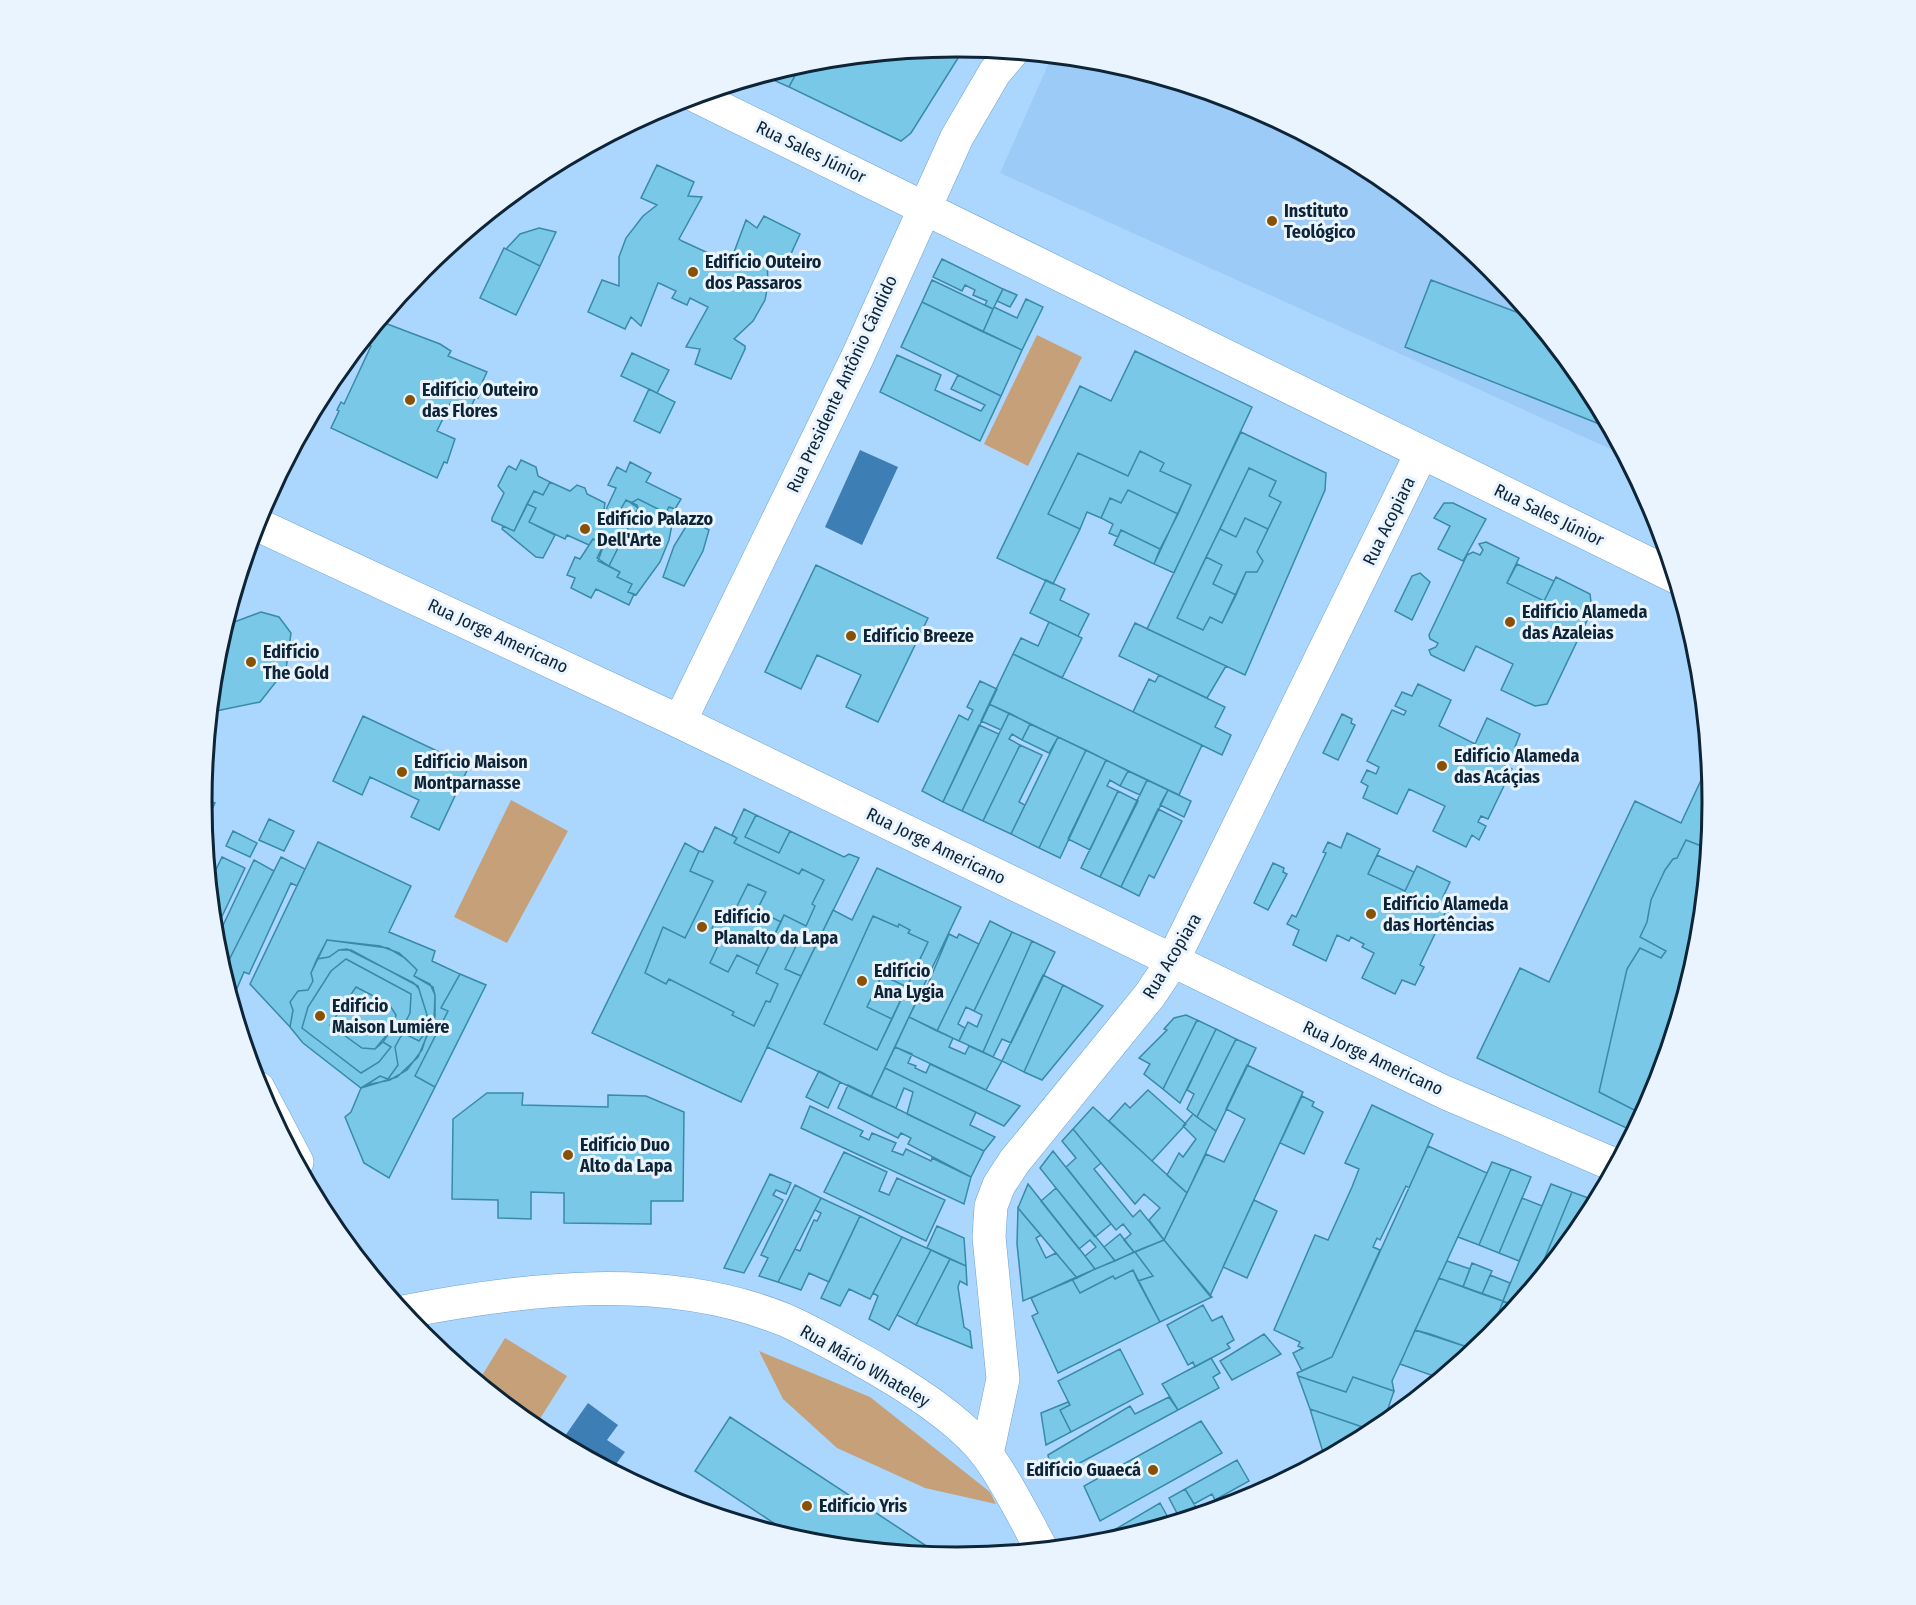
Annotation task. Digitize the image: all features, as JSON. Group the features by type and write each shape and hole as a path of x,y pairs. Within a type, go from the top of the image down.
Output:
{"street":[{"name":"Rua Presidente Antônio Cândido","path":"680,721 856,358 957,138 995,72 1006,59"},
{"name":"Rua Sales Júnior","path":"707,101 1421,454 1667,573"},
{"name":"Rua Acopiara","path":"987,1454 1003,1379 989,1236 992,1206 999,1185 1014,1161 1150,994 1172,962 1421,454"},
{"name":"Rua Jorge Americano","path":"265,528 680,721 1172,962 1444,1092 1610,1163"},
{"name":"Rua Mário Whateley","path":"413,1310 547,1291 603,1288 670,1292 731,1303 784,1320 834,1344 939,1408 987,1454 1038,1543"}],"shaded area":[{"name":"Instituto Teológico","path":"1049,63 1151,82 1243,114 1288,134 1331,157 1412,211 1485,275 1518,311 1578,388 1615,451 1000,173"},
{"path":"1037,335 1082,357 1028,466 984,444"},
{"path":"860,450 898,467 862,545 825,527"},
{"path":"511,800 568,831 507,943 454,917"},
{"path":"505,1338 567,1376 540,1419 482,1376"},
{"path":"759,1351 870,1397 990,1492 996,1504 925,1488 837,1448 783,1399"},
{"path":"588,1403 618,1425 607,1440 625,1452 616,1464 565,1435"}],"building":[{"path":"959,57 911,133 901,141 789,87 795,75 813,71 861,63"},
{"path":"795,75 789,87 773,80"},
{"name":"Edifício Outeiro dos Passaros","path":"657,165 694,182 688,196 702,197 679,239 682,241 730,263 746,220 757,228 764,216 800,234 785,267 767,259 768,284 765,300 753,321 734,339 745,346 745,349 731,379 695,364 700,349 686,347 708,307 690,298 687,305 672,298 676,291 658,283 641,326 631,317 625,329 588,312 602,280 619,286 619,257 626,238 643,216 657,205 641,198"},
{"path":"539,228 556,232 540,266 506,249 520,234"},
{"path":"504,248 540,266 516,315 480,298"},
{"path":"942,259 1003,289 993,309 985,305 987,301 973,295 975,290 965,285 962,291 933,277"},
{"path":"932,280 993,309 983,332 922,302"},
{"path":"1431,280 1520,313 1578,388 1601,424 1405,347"},
{"path":"1003,289 1017,295 1010,307 997,301"},
{"path":"1026,299 1043,307 1022,350 983,332 994,307 1017,318"},
{"path":"922,302 1022,350 1001,396 901,347"},
{"name":"Edifício Outeiro das Flores","path":"387,324 440,344 451,351 448,356 487,372 479,389 482,390 478,398 476,396 469,411 451,402 437,431 455,439 447,463 444,462 437,478 331,428 339,411 337,410 341,402 344,404 371,346"},
{"path":"1135,351 1252,407 1174,573 1154,564 1191,485 1160,471 1164,463 1140,451 1128,476 1078,453 1048,514 1080,529 1053,584 997,558 1080,386 1111,401"},
{"path":"632,353 669,370 657,393 621,376"},
{"path":"897,355 941,375 935,390 981,411 985,405 951,389 958,375 1001,396 980,441 880,392"},
{"path":"649,389 675,402 660,433 634,421"},
{"path":"1241,432 1326,473 1325,490 1245,675 1147,629","holes":["1249,468 1276,481 1269,496 1281,502 1257,552 1263,561 1257,572 1246,572 1222,623 1210,617 1203,630 1177,618"]},
{"path":"1140,451 1164,463 1160,471 1191,485 1178,514 1128,490 1121,503 1110,498 1101,518 1087,512 1080,529 1048,514 1078,453 1128,476"},
{"path":"521,460 536,467 538,476 550,482 543,495 534,491 514,531 492,521 492,518 504,493 498,486 507,468 509,466 516,470"},
{"path":"630,462 651,473 646,482 681,499 675,509 669,507 666,513 638,499 631,503 626,500 614,521 603,516 616,488 608,485 617,467 626,472"},
{"path":"1249,468 1276,481 1269,496 1281,502 1268,529 1245,518 1236,537 1220,529"},
{"name":"Edifício Palazzo Dell'Arte","path":"550,482 570,491 577,485 585,488 587,494 605,503 603,516 614,521 626,500 637,505 638,508 609,566 597,558 604,544 593,539 589,545 567,535 565,539 529,522 536,508 527,504 534,491 543,495"},
{"path":"1128,490 1178,514 1160,549 1121,530 1118,537 1109,533 1113,524 1101,518 1110,498 1121,503"},
{"path":"638,499 666,513 669,507 675,509 669,540 660,562 636,595 628,592 632,584 617,577 620,572 609,566 638,508 631,503"},
{"path":"1444,503 1453,503 1486,519 1463,561 1438,549 1450,526 1434,518"},
{"path":"527,504 536,508 529,522 555,535 543,558 536,557 502,529 503,526 514,531"},
{"path":"1245,518 1268,529 1257,552 1263,561 1257,572 1246,572 1236,595 1213,584 1222,565 1206,557 1220,529 1236,537"},
{"path":"690,520 709,530 703,551 684,586 663,577 674,546"},
{"path":"1121,530 1160,549 1154,564 1114,545"},
{"path":"593,539 604,544 598,561 620,572 617,577 632,584 628,592 634,594 629,605 596,589 591,598 571,588 575,578 567,575 575,557 580,559"},
{"name":"Edifício Alameda das Azaleias","path":"1486,542 1519,558 1507,583 1544,601 1556,577 1590,594 1592,610 1547,704 1535,706 1501,690 1513,664 1476,646 1464,671 1431,655 1429,650 1436,647 1438,643 1430,639 1429,635 1467,555 1473,552 1480,555 1483,550 1479,544"},
{"path":"1206,557 1222,565 1213,584 1236,595 1222,623 1210,617 1203,630 1177,618"},
{"path":"1517,564 1554,581 1544,601 1507,583"},
{"name":"Edifício Breeze","path":"816,565 928,618 878,722 846,707 861,675 817,655 801,689 765,672"},
{"path":"1420,573 1430,582 1412,620 1395,611 1412,576"},
{"path":"1046,580 1065,589 1060,600 1089,614 1078,636 1030,613"},
{"name":"Edifício The Gold","path":"261,612 279,617 291,633 286,669 260,702 218,710 227,657 235,622"},
{"path":"1049,622 1082,638 1062,678 1013,654 1021,638 1038,646"},
{"path":"1135,623 1226,666 1207,698 1119,656"},
{"path":"1013,654 1202,745 1179,795 989,704"},
{"path":"1159,675 1225,707 1215,727 1231,735 1222,755 1133,712 1149,679 1155,682"},
{"path":"980,681 997,689 943,802 922,791 959,715 968,720 973,710 967,707"},
{"name":"Edifício Alameda das Acáçias","path":"1418,684 1451,700 1439,726 1475,744 1487,718 1520,734 1515,747 1522,750 1516,763 1508,759 1505,765 1512,769 1488,819 1481,816 1478,822 1486,826 1479,840 1472,835 1466,847 1433,831 1445,806 1409,789 1397,814 1363,798 1368,786 1361,782 1367,770 1376,774 1379,767 1367,761 1392,710 1404,715 1406,711 1395,706 1402,692 1412,696"},
{"path":"989,704 1009,713 1001,730 981,721"},
{"path":"1009,713 1030,724 1022,740 1012,734 1009,739 1020,745 983,821 962,811"},
{"path":"1342,714 1352,719 1351,723 1355,725 1338,760 1323,753"},
{"name":"Edifício Maison Montparnasse","path":"363,716 469,766 439,830 411,817 419,800 370,777 362,795 333,781"},
{"path":"1030,724 1058,737 1049,753 1022,740"},
{"path":"979,725 999,734 962,811 943,802"},
{"path":"1058,737 1086,750 1039,848 1011,834"},
{"path":"1020,745 1042,755 1019,802 1025,805 1011,834 983,821"},
{"path":"1086,750 1106,760 1060,858 1039,848"},
{"path":"1106,760 1128,771 1120,786 1110,780 1107,786 1118,791 1090,850 1068,839"},
{"path":"1128,771 1147,780 1140,795 1120,786"},
{"path":"1702,777 1702,846 1686,840 1677,858 1673,859 1665,870 1651,900 1647,922 1640,937 1666,951 1661,958 1640,948 1627,969 1599,1092 1636,1111 1628,1129 1477,1058 1520,968 1549,982 1635,801 1681,823"},
{"path":"1147,780 1168,790 1121,887 1100,877"},
{"path":"1168,790 1191,801 1184,817 1160,805"},
{"path":"1118,791 1138,801 1100,877 1081,868"},
{"path":"744,809 756,815 745,837 779,853 790,831 844,857 849,854 859,858 815,947 799,940 785,969 801,976 741,1102 592,1033 685,843 699,851 690,871 713,881 685,938 663,927 645,973 666,984 669,979 734,1012 732,1015 754,1026 766,1001 770,1002 778,984 756,973 759,966 784,915 806,926 815,906 812,904 824,880 802,869 799,874 734,843 737,838 732,835"},
{"path":"1158,809 1182,821 1154,878 1149,875 1139,896 1121,887"},
{"path":"756,815 790,831 779,853 745,837"},
{"path":"269,819 294,831 284,851 259,840"},
{"name":"Edifício Planalto da Lapa","path":"715,827 737,838 734,843 799,874 802,869 824,880 812,904 815,906 806,926 784,915 781,922 757,910 766,892 748,884 733,914 722,909 712,928 724,933 710,963 728,972 737,955 759,966 756,973 778,984 770,1002 766,1001 754,1026 732,1015 734,1012 669,979 666,984 645,973 663,927 685,938 713,881 690,871 699,851 703,852"},
{"path":"233,831 257,843 250,857 226,846"},
{"name":"Edifício Alameda das Hortências","path":"1347,833 1380,849 1368,874 1405,891 1417,866 1450,882 1443,897 1453,903 1449,912 1446,911 1420,965 1424,967 1415,985 1402,980 1395,994 1362,978 1374,953 1362,947 1364,944 1351,937 1349,941 1337,935 1326,961 1293,945 1299,930 1287,924 1292,915 1296,917 1326,853 1323,852 1328,842 1341,848"},
{"path":"1686,840 1702,846 1697,900 1678,995 1664,1042 1636,1111 1599,1092 1627,969 1640,948 1661,958 1666,951 1640,937 1647,922 1651,900 1665,870 1673,859 1677,858"},
{"path":"318,842 411,886 389,932 435,951 432,961 460,974 441,1008 448,1011 415,1076 435,1087 389,1178 364,1163 345,1117 351,1112 361,1088 397,1077 418,1057 435,1017 433,987 414,976 417,970 405,958 388,948 327,940 311,973 313,981 308,990 298,991 290,1002 293,1010 290,1027 250,984"},
{"path":"1377,855 1414,872 1405,891 1368,874"},
{"path":"222,857 245,868 222,917 219,900 216,870"},
{"path":"281,857 305,869 297,886 291,883 249,974 244,972 237,989 230,959"},
{"path":"254,860 274,871 230,959 223,925"},
{"path":"1273,863 1284,868 1283,872 1287,874 1268,910 1254,903"},
{"path":"877,868 961,907 871,1097 767,1047 833,910 852,920","holes":["873,916 898,927 899,924 910,930 908,933 928,942 877,1050 824,1024"]},
{"path":"748,884 766,892 757,910 781,922 759,966 737,955 728,972 710,963 724,933 712,928 722,909 733,914"},
{"name":"Edifício Ana Lygia","path":"873,916 898,927 899,924 910,930 908,933 928,942 907,987 882,975 867,1007 892,1019 877,1050 824,1024"},
{"path":"990,921 1012,932 974,1011 966,1007 958,1024 965,1028 959,1041 937,1031"},
{"path":"1012,932 1032,941 983,1052 959,1041 968,1022 977,1027 982,1015 974,1011"},
{"path":"949,934 957,938 959,934 979,944 937,1031 909,1017 917,1001 920,1003"},
{"path":"327,940 380,946 399,953 417,970 414,976 430,984 435,995 434,1021 419,1041 405,1034 420,1027 427,1015 418,986 351,950 339,950 329,957 317,959"},
{"path":"799,940 815,947 801,976 785,969"},
{"path":"1032,941 1055,952 1011,1043 1002,1039 993,1057 983,1052"},
{"path":"347,949 414,983 419,989 427,1015 420,1027 401,1036 395,1047 398,1065 388,1079 380,1076 361,1088 303,1043 290,1027 293,1010 290,1002 298,991 308,990 313,981 311,973 317,959 329,957 339,950","holes":["346,959 411,994 410,1013 401,1031 393,1027 383,1042 391,1047 379,1062 361,1073 302,1028 308,1007 331,971"]},
{"name":"Edifício Maison Lumiére","path":"346,959 411,994 410,1013 401,1031 393,1027 396,1015 389,1004 356,987 330,1025 362,1048 375,1049 383,1042 391,1047 379,1062 361,1073 302,1028 308,1007 331,971"},
{"path":"460,974 486,985 435,1087 415,1076 448,1011 441,1008"},
{"path":"882,975 907,987 892,1019 867,1007"},
{"path":"1043,975 1063,985 1024,1072 1002,1061"},
{"path":"1063,985 1103,1006 1042,1080 1024,1072"},
{"path":"356,987 389,1004 396,1015 394,1026 375,1049 362,1048 330,1025"},
{"path":"1186,1015 1197,1020 1163,1089 1144,1074 1150,1064 1139,1058 1167,1030 1164,1029 1174,1018"},
{"path":"909,1017 953,1038 949,1047 965,1054 969,1046 1002,1061 986,1090 895,1047"},
{"path":"1197,1020 1216,1029 1180,1103 1163,1089"},
{"path":"429,1028 422,1050 407,1070 390,1080 366,1085 380,1076 388,1079 398,1065 395,1047 401,1036 405,1034 419,1041"},
{"path":"1216,1029 1236,1039 1197,1117 1187,1109 1194,1094 1187,1090"},
{"path":"1236,1039 1256,1048 1216,1131 1197,1117"},
{"path":"895,1047 912,1054 908,1063 916,1066 915,1068 926,1073 930,1064 1020,1106 1004,1126 885,1068"},
{"path":"1247,1065 1303,1092 1210,1296 1164,1240 1206,1154 1224,1162 1245,1119 1226,1109"},
{"path":"885,1068 976,1112 970,1125 995,1137 984,1151 907,1114 913,1092 904,1088 896,1108 871,1097"},
{"path":"819,1071 840,1082 828,1108 806,1097"},
{"path":"848,1085 984,1151 971,1177 908,1144 911,1138 901,1133 898,1138 838,1108"},
{"path":"1148,1090 1186,1124 1152,1161 1109,1121 1125,1103 1130,1108"},
{"name":"Edifício Duo Alto da Lapa","path":"487,1093 523,1093 522,1105 608,1107 608,1095 646,1096 684,1112 683,1201 651,1201 651,1224 564,1223 564,1193 531,1192 531,1219 498,1218 498,1200 452,1199 453,1119"},
{"path":"1302,1096 1314,1102 1312,1106 1323,1112 1304,1154 1280,1143"},
{"path":"1372,1105 1433,1134 1409,1188 1406,1186 1380,1240 1377,1238 1373,1247 1380,1250 1332,1357 1302,1371 1293,1353 1303,1348 1298,1346 1300,1342 1274,1330 1315,1235 1328,1240 1352,1187 1359,1169 1345,1163"},
{"path":"810,1106 863,1131 860,1136 869,1140 872,1133 896,1143 892,1151 903,1155 906,1149 931,1161 932,1158 971,1177 964,1204 801,1128"},
{"path":"1093,1107 1187,1193 1164,1240 1149,1220 1160,1208 1144,1194 1135,1204 1073,1129"},
{"path":"1193,1114 1216,1131 1187,1193 1167,1175 1179,1153 1183,1157 1196,1139 1183,1126"},
{"path":"1073,1129 1101,1163 1094,1169 1133,1217 1140,1210 1164,1240 1134,1252 1124,1240 1131,1234 1123,1224 1116,1230 1066,1167 1076,1158 1062,1141"},
{"path":"1428,1146 1487,1173 1392,1381 1394,1391 1353,1377 1346,1392 1298,1376 1297,1373 1332,1357"},
{"path":"1053,1151 1111,1224 1095,1237 1040,1168"},
{"path":"844,1152 887,1172 879,1191 889,1195 897,1178 945,1200 926,1241 824,1192"},
{"path":"1492,1162 1511,1169 1479,1245 1458,1237"},
{"path":"1511,1169 1531,1177 1499,1253 1479,1245"},
{"path":"770,1174 791,1183 786,1194 776,1190 773,1195 783,1200 744,1273 724,1268"},
{"path":"1028,1184 1095,1269 1077,1278 1018,1208"},
{"path":"1551,1184 1572,1192 1542,1264 1509,1304 1503,1301"},
{"path":"795,1185 821,1198 778,1282 759,1276 768,1258 761,1255"},
{"path":"1056,1188 1115,1261 1095,1269 1085,1256 1096,1247 1090,1240 1079,1249 1041,1201"},
{"path":"1572,1192 1589,1198 1578,1217 1542,1264"},
{"path":"821,1198 860,1216 829,1282 809,1273 801,1290 778,1282 795,1249 800,1251 814,1220 817,1221 821,1213 815,1210"},
{"path":"1522,1198 1542,1206 1519,1261 1499,1253"},
{"path":"1254,1200 1277,1211 1247,1278 1223,1267"},
{"path":"1018,1208 1041,1235 1036,1238 1046,1258 1056,1253 1077,1278 1023,1301 1017,1244"},
{"path":"860,1216 902,1237 870,1299 849,1289 840,1306 821,1298"},
{"path":"937,1226 964,1238 966,1266 927,1248"},
{"path":"1120,1234 1134,1252 1115,1261 1104,1247"},
{"path":"902,1237 931,1250 889,1330 869,1319 878,1296 873,1293"},
{"path":"1164,1240 1212,1297 1160,1322 1138,1281 1153,1276 1135,1252"},
{"path":"931,1250 950,1259 916,1325 897,1315"},
{"path":"1135,1252 1153,1276 1138,1281 1133,1270 1115,1279 1113,1276 1080,1293 1072,1279"},
{"path":"950,1259 966,1266 967,1285 960,1281 958,1287 964,1327 970,1331 972,1348 916,1325"},
{"path":"1447,1261 1470,1269 1463,1287 1439,1278"},
{"path":"1472,1263 1492,1271 1482,1294 1463,1287"},
{"path":"1133,1270 1160,1322 1058,1373 1032,1316 1038,1313 1031,1298 1072,1279 1080,1293 1113,1276 1115,1279"},
{"path":"1490,1275 1510,1283 1503,1301 1482,1294"},
{"path":"1439,1278 1503,1301 1497,1317 1467,1347 1415,1330"},
{"path":"1503,1301 1509,1304 1497,1317"},
{"path":"1203,1305 1212,1321 1222,1316 1234,1340 1227,1344 1230,1348 1195,1367 1193,1362 1188,1365 1167,1325"},
{"path":"1415,1330 1467,1347 1434,1376 1400,1364"},
{"path":"1264,1334 1281,1354 1232,1380 1220,1361"},
{"path":"1120,1349 1143,1394 1071,1432 1060,1410 1070,1405 1058,1381"},
{"path":"1211,1358 1220,1373 1213,1377 1219,1388 1178,1410 1162,1384"},
{"path":"1298,1376 1346,1392 1353,1377 1394,1391 1387,1412 1364,1427 1310,1409"},
{"path":"1169,1397 1178,1410 1052,1478 1048,1455 1130,1406 1135,1414"},
{"path":"1068,1402 1070,1405 1060,1410 1071,1432 1046,1445 1041,1413"},
{"path":"1310,1409 1364,1427 1331,1448 1323,1452"},
{"name":"Edifício Yris","path":"730,1417 928,1547 861,1542 778,1526 695,1471"},
{"name":"Edifício Guaecá","path":"1201,1421 1222,1453 1100,1521 1084,1486"},
{"path":"1237,1460 1249,1481 1215,1500 1212,1494 1194,1504 1185,1489"},
{"path":"1185,1489 1196,1507 1178,1514 1169,1498"},
{"path":"1160,1503 1168,1518 1151,1523 1110,1532"}],"place":[{"name":"Instituto Teológico","path":"1272,221"},
{"name":"Edifício Outeiro dos Passaros","path":"693,272"},
{"name":"Edifício Outeiro das Flores","path":"410,400"},
{"name":"Edifício Palazzo Dell'Arte","path":"585,529"},
{"name":"Edifício Alameda das Azaleias","path":"1510,622"},
{"name":"Edifício Breeze","path":"851,636"},
{"name":"Edifício The Gold","path":"251,662"},
{"name":"Edifício Alameda das Acáçias","path":"1442,766"},
{"name":"Edifício Maison Montparnasse","path":"402,772"},
{"name":"Edifício Alameda das Hortências","path":"1371,914"},
{"name":"Edifício Planalto da Lapa","path":"702,927"},
{"name":"Edifício Ana Lygia","path":"862,981"},
{"name":"Edifício Maison Lumiére","path":"320,1016"},
{"name":"Edifício Duo Alto da Lapa","path":"568,1155"},
{"name":"Edifício Guaecá","path":"1153,1470"},
{"name":"Edifício Yris","path":"807,1506"}]}
